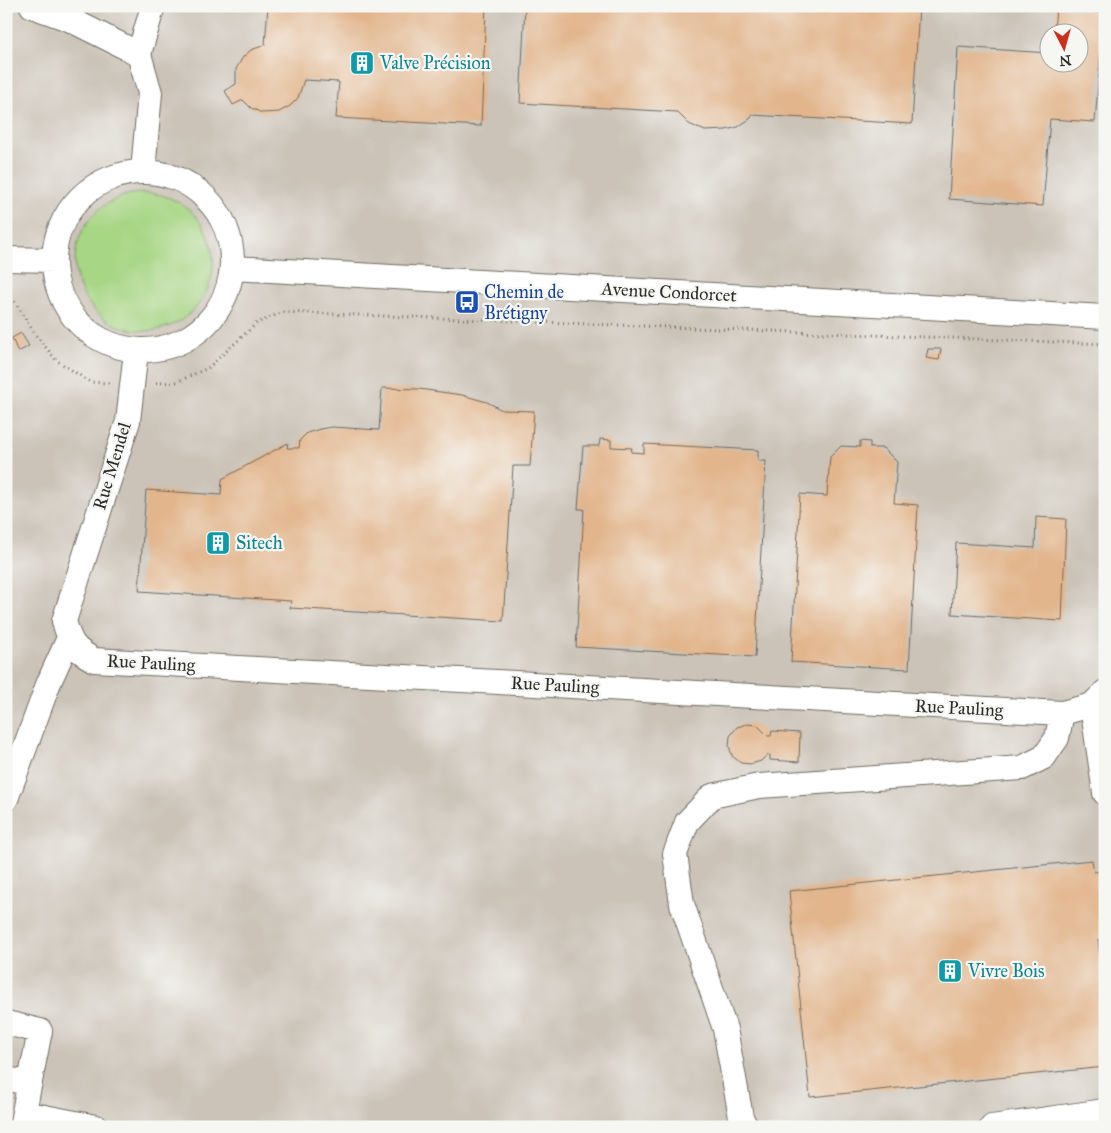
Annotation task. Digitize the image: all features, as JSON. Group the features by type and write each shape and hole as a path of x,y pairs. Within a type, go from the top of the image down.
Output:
{"street":[{"path":"32,6 71,20 139,54"},
{"path":"142,171 150,93 139,54 153,6"},
{"path":"142,171 172,176 198,190 218,212 230,239 233,268 227,296 212,320 190,338 164,349 136,351 110,345 86,331 68,311 60,295 53,260 58,233 70,208 90,189 115,176 142,171"},
{"path":"6,259 53,260"},
{"name":"Avenue Condorcet","path":"233,268 1105,317"},
{"name":"Rue Mendel","path":"69,638 64,622 128,421 136,351"},
{"path":"6,799 49,682 69,638"},
{"name":"Rue Pauling","path":"69,638 78,651 94,660 1062,714 1098,699"},
{"path":"1098,699 1105,793"},
{"path":"746,1127 741,1117 725,1029 682,904 675,854 687,822 712,796 759,786 1022,768 1044,757 1057,738 1062,714"},
{"path":"6,1023 40,1031 22,1120 96,1127"},
{"path":"6,1079 30,1083"},
{"path":"992,1127 1105,1111"}],"path":[{"path":"6,298 13,298 34,334 56,360 90,382 132,385 176,382 208,368 257,323 283,312 1105,344"}],"shaded area":[{"path":"6,6 1105,6 1105,1127 6,1127"}],"green space":[{"path":"144,193 170,198 193,213 208,236 213,262 208,288 193,311 170,326 144,331 118,326 95,311 80,288 75,262 80,236 95,213 118,198"}],"building":[{"name":"Valve Précision","path":"268,6 486,6 481,126 336,118 339,82 304,80 298,98 290,106 279,112 262,113 251,108 243,100 233,105 225,91 236,84 236,69 243,57 251,50 265,45"},
{"path":"525,6 919,6 912,124 752,115 751,118 738,127 726,130 705,131 689,124 677,112 520,103"},
{"path":"1056,8 1104,13 1095,122 1050,119 1043,206 949,199 958,47 1038,52 1038,72 1088,72 1088,22 1055,22"},
{"path":"21,333 29,346 18,352 12,338"},
{"path":"928,349 941,349 939,360 926,358"},
{"path":"382,388 419,389 462,395 487,402 502,410 534,411 530,466 513,466 503,621 290,608 291,601 139,591 146,490 221,495 222,479 288,443 287,448 299,448 300,440 307,433 332,427 379,430"},
{"path":"600,439 611,440 611,447 632,448 631,452 644,453 644,444 758,450 758,461 766,461 755,657 576,647 584,509 578,509 583,446 599,446"},
{"path":"860,441 870,442 870,448 883,448 897,462 894,503 918,505 909,669 791,662 800,494 827,496 830,457 841,446 860,447"},
{"path":"1036,517 1066,519 1062,621 952,614 956,543 1035,548"},
{"path":"747,724 757,725 768,736 771,736 772,731 800,733 799,762 770,760 770,755 761,761 751,764 741,763 732,756 729,746 730,736 737,727"},
{"name":"Vivre Bois","path":"1092,860 1094,872 1105,871 1105,939 1098,939 1105,1003 1105,1067 810,1097 789,891"}],"place":[{"name":"Valve Précision","path":"362,63"},
{"name":"Chemin de Brétigny","path":"467,302"},
{"name":"Sitech","path":"218,543"},
{"name":"Vivre Bois","path":"950,971"}]}
